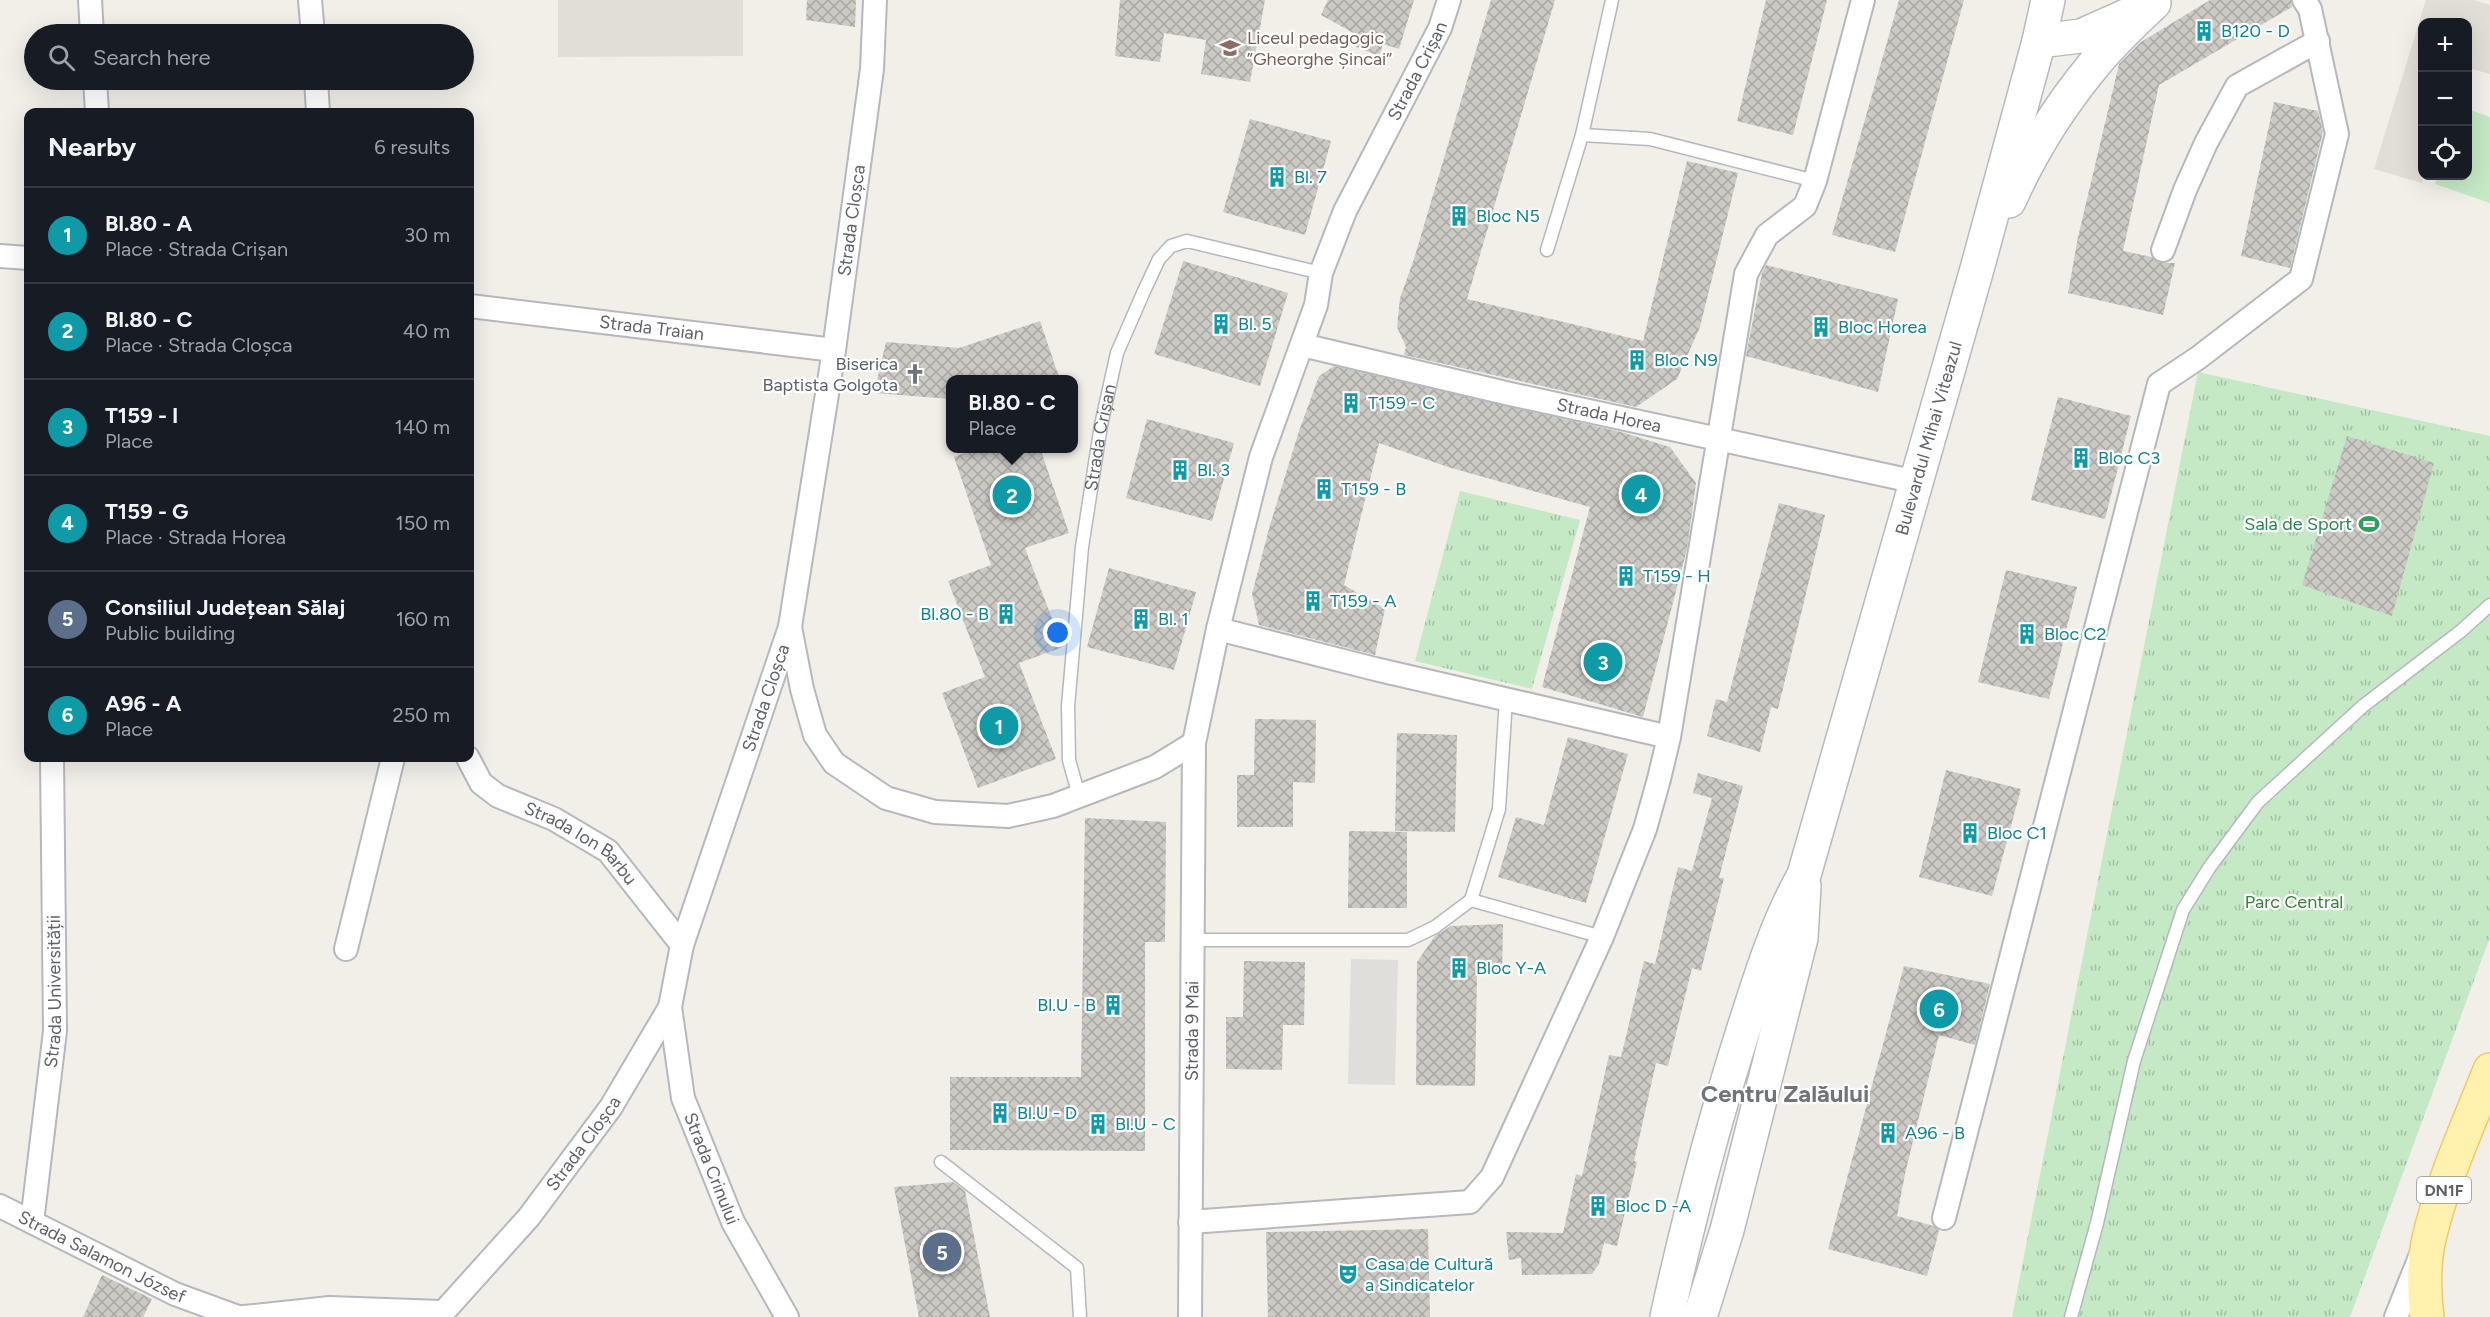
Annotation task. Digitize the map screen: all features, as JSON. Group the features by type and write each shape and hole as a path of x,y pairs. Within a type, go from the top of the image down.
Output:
{"main road":[{"name":"Bulevardul Mihai Viteazul","path":"1667,1317 1729,1074 1777,930 1804,875 1977,269 2048,0"},
{"path":"2039,41 2081,36 2156,2"},
{"path":"1977,269 2011,196 2044,137 2076,87 2120,36 2156,2"},
{"name":"Bulevardul Mihai Viteazul","path":"1700,1317 1727,1230 1801,938 1804,875"},
{"name":"DN1F","path":"2427,1317 2426,1260 2435,1219 2449,1175 2490,1070"}],"street":[{"path":"90,0 91,24"},
{"path":"310,0 312,24"},
{"name":"Strada Cloșca","path":"440,1314 529,1217 611,1107 670,1007 682,945 790,627 834,350 872,69 875,0"},
{"name":"Strada Crișan","path":"1194,743 1218,629 1261,457 1316,305 1321,273 1345,212 1440,28 1449,0"},
{"path":"1190,1222 1470,1202 1492,1177 1602,937 1645,829 1669,737 1746,274 1767,235 1805,206 1815,181 1863,0"},
{"path":"1944,1218 2159,384 2198,358 2301,279 2337,134 2312,3"},
{"path":"2163,250 2206,143 2237,86 2318,41"},
{"path":"96,90 97,108"},
{"path":"317,90 318,108"},
{"path":"0,256 24,258"},
{"name":"Strada Traian","path":"474,306 834,350"},
{"name":"Strada Horea","path":"1302,345 1510,394 1917,482"},
{"path":"790,627 802,689 815,735 834,763 886,798 935,812 1008,816 1053,806 1155,767 1194,743"},
{"path":"1218,629 1669,737"},
{"name":"Strada 9 Mai","path":"1190,1317 1194,743"},
{"name":"Strada Universității","path":"32,1222 55,1031 52,762"},
{"path":"346,949 392,762"},
{"name":"Strada Ion Barbu","path":"470,762 481,783 498,796 554,819 608,851 682,945"},
{"name":"Strada Crinului","path":"670,1007 683,1098 733,1222 788,1317"},
{"name":"Strada Salamon József","path":"0,1206 175,1294 238,1317"},
{"path":"2396,1317 2435,1219"},
{"path":"244,1317 330,1308 440,1314"}],"lane":[{"path":"1547,250 1582,135 1612,0"},
{"path":"1582,135 1650,139 1815,181"},
{"name":"Strada Crișan","path":"1079,796 1069,760 1068,706 1082,547 1101,425 1117,353 1144,291 1159,259 1171,246 1187,241 1321,273"},
{"path":"2071,1317 2097,1223 2134,1061 2183,910 2209,868 2258,802 2363,706 2461,631 2490,605"},
{"path":"1192,940 1408,940 1435,927 1471,900 1499,809 1506,699"},
{"path":"1471,900 1602,937"},
{"path":"941,1162 1077,1269 1080,1317"}],"shaded area":[{"path":"558,0 743,0 743,56 558,57"},
{"path":"2426,0 2474,0 2490,5 2490,74 2472,69 2472,18 2420,18"},
{"path":"2418,26 2418,180 2423,180 2422,183 2374,169"},
{"path":"1351,959 1398,960 1395,1085 1348,1084"}],"green space":[{"path":"2472,110 2490,117 2490,203 2435,184 2436,180 2472,180"},
{"name":"Parc Central","path":"2198,372 2490,436 2490,937 2350,1317 2012,1317"},
{"path":"1460,491 1580,520 1532,689 1415,661"}],"building":[{"path":"807,0 856,0 855,27 806,20"},
{"name":"Liceul pedagogic ”Gheorghe Șincai”","path":"1120,0 1265,0 1250,82 1201,74 1206,40 1164,33 1160,62 1115,56"},
{"path":"1328,0 1414,0 1399,49 1383,44 1379,56 1354,46 1357,35 1321,15"},
{"path":"1491,0 1555,0 1467,299 1643,341 1687,161 1738,173 1700,327 1677,379 1636,407 1404,355 1406,347 1397,327 1400,298 1414,259"},
{"path":"1766,0 1827,0 1793,135 1737,121"},
{"path":"1899,0 1964,0 1895,252 1832,235"},
{"path":"2210,0 2291,0 2292,7 2159,85 2123,251 2152,257 2159,263 2175,263 2163,315 2068,293 2078,237 2119,64 2141,42"},
{"path":"2274,102 2318,111 2323,132 2290,268 2241,256"},
{"name":"Bl. 7","path":"1250,119 1331,141 1305,235 1223,212"},
{"name":"Bl. 5","path":"1183,261 1288,293 1260,386 1154,354"},
{"name":"Bloc Horea","path":"1766,265 1898,299 1878,392 1746,356 1762,273"},
{"path":"1040,321 1058,375 946,375 946,399 874,393 886,342 959,348"},
{"path":"1334,366 1621,432 1670,447 1696,483 1687,549 1643,717 1542,687 1590,507 1448,467 1379,443 1344,585 1385,609 1375,655 1259,625 1252,594 1270,525 1299,431 1319,376"},
{"name":"Bloc C3","path":"2058,397 2131,416 2105,519 2031,500"},
{"name":"Bl. 3","path":"1147,419 1234,443 1212,521 1126,498"},
{"name":"Sala de Sport","path":"2347,436 2434,463 2392,616 2302,585"},
{"path":"965,453 1042,453 1069,533 1025,548 1063,647 1019,663 1056,759 978,788 942,693 985,677 948,581 991,565 954,457"},
{"path":"1779,503 1825,515 1778,709 1771,707 1760,752 1707,736 1716,699 1727,702"},
{"name":"Bl. 1","path":"1109,568 1196,592 1174,670 1087,647"},
{"name":"Bloc C2","path":"2006,570 2077,587 2049,699 1978,682"},
{"path":"1255,719 1316,720 1315,783 1293,782 1293,827 1237,827 1237,775 1254,775"},
{"path":"1397,733 1457,735 1455,832 1395,831"},
{"path":"1568,737 1628,754 1586,903 1498,877 1516,817 1544,825"},
{"name":"Bloc C1","path":"1946,770 2021,789 1992,896 1919,877"},
{"path":"1698,773 1743,786 1719,878 1724,878 1701,971 1692,968 1668,1066 1656,1063 1634,1161 1637,1162 1617,1246 1604,1243 1599,1264 1592,1274 1522,1275 1521,1258 1509,1260 1506,1232 1563,1233 1576,1174 1582,1176 1609,1055 1621,1057 1644,961 1655,964 1678,867 1692,871 1712,798 1693,793"},
{"path":"1085,818 1166,822 1165,942 1145,942 1145,1151 950,1150 950,1077 1081,1077"},
{"path":"1349,831 1407,832 1407,908 1348,908"},
{"path":"1503,924 1502,974 1477,975 1475,1086 1416,1085 1417,962 1435,936 1451,926"},
{"path":"1244,961 1305,962 1304,1025 1283,1025 1282,1070 1226,1069 1226,1017 1243,1017"},
{"path":"1904,966 1990,984 1975,1045 1939,1035 1905,1174 1897,1216 1934,1226 1939,1231 1927,1276 1828,1249"},
{"path":"953,1182 965,1191 990,1317 919,1317 894,1187"},
{"name":"Casa de Cultură a Sindicatelor","path":"1428,1229 1430,1317 1268,1317 1266,1232"},
{"path":"102,1275 152,1299 143,1317 83,1317"}],"place":[{"name":"B120 - D","path":"2204,31"},
{"name":"Liceul pedagogic ”Gheorghe Șincai”","path":"1230,48"},
{"name":"Bl. 7","path":"1277,177"},
{"name":"Bloc N5","path":"1459,216"},
{"name":"Bl. 5","path":"1221,324"},
{"name":"Bloc Horea","path":"1821,327"},
{"name":"Bloc N9","path":"1637,360"},
{"name":"Biserica Baptista Golgota","path":"915,374"},
{"name":"T159 - C","path":"1351,403"},
{"name":"Bloc C3","path":"2081,458"},
{"name":"Bl. 3","path":"1180,470"},
{"name":"T159 - B","path":"1324,489"},
{"name":"T159 - G","path":"1641,494"},
{"name":"Bl.80 - C","path":"1012,495"},
{"name":"Sala de Sport","path":"2369,524"},
{"name":"T159 - H","path":"1626,576"},
{"name":"T159 - A","path":"1313,601"},
{"name":"Bl.80 - B","path":"1006,614"},
{"name":"Bl. 1","path":"1141,619"},
{"name":"Bloc C2","path":"2027,634"},
{"name":"T159 - I","path":"1603,662"},
{"name":"Bl.80 - A","path":"999,726"},
{"name":"Bloc C1","path":"1970,833"},
{"name":"Bloc Y-A","path":"1459,968"},
{"name":"Bl.U - B","path":"1113,1005"},
{"name":"A96 - A","path":"1939,1009"},
{"name":"Bl.U - D","path":"1000,1113"},
{"name":"Bl.U - C","path":"1098,1124"},
{"name":"A96 - B","path":"1888,1133"},
{"name":"Bloc D -A","path":"1598,1206"},
{"name":"Consiliul Județean Sălaj","path":"942,1252"},
{"name":"Casa de Cultură a Sindicatelor","path":"1348,1274"}],"district":[{"name":"Centru Zalăului","path":"1785,1094"}]}
